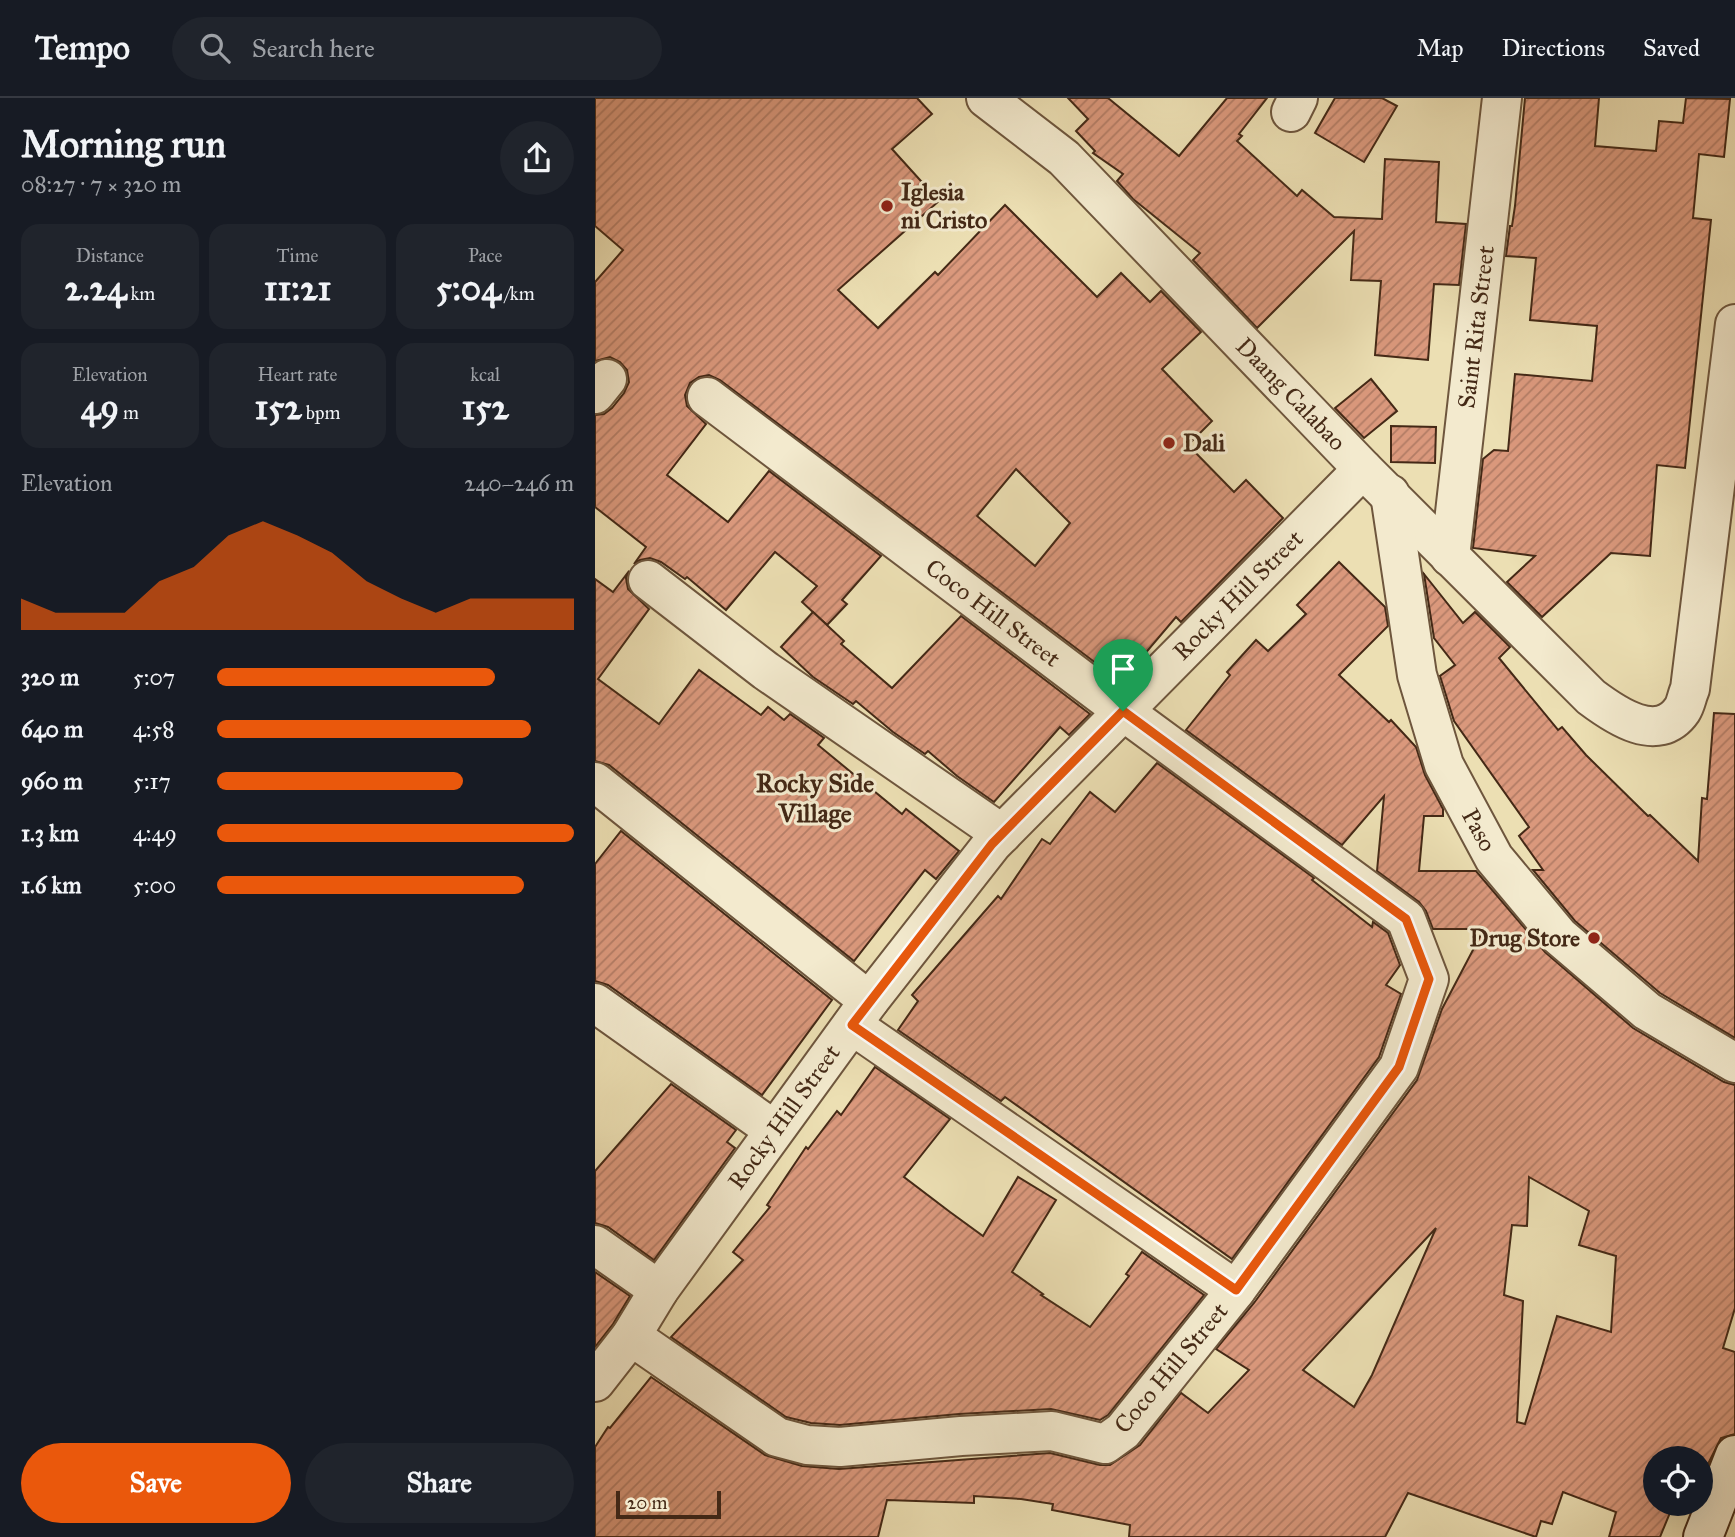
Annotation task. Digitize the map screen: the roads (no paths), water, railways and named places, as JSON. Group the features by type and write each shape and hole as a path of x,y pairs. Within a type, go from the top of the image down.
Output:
{"street":[{"name":"Daang Calabao","path":"986,98 1064,158 1450,557 1591,696 1617,716 1636,724 1670,722 1683,709 1690,689 1735,324"},
{"name":"Saint Rita Street","path":"1450,557 1502,98"},
{"name":"Coco Hill Street","path":"631,1336 777,1437 807,1445 840,1447 1052,1431 1105,1444 1123,1431 1236,1290 1399,1067 1429,979 1406,919 1123,711 707,397"},
{"name":"Rocky Hill Street","path":"595,1382 631,1336 659,1290 773,1130 860,1013 1002,834 1123,711 1377,482"},
{"name":"Paso","path":"1377,482 1417,675 1444,765 1494,859 1559,936 1608,978 1647,1011 1735,1063"},
{"path":"648,580 766,671 1002,834"},
{"path":"595,782 860,1013 1236,1290"},
{"path":"595,1003 773,1130"},
{"path":"595,1245 659,1290"},
{"path":"1703,1537 1735,1455"}],"place":[{"name":"Iglesia ni Cristo","path":"887,206"},
{"name":"Dali","path":"1169,443"},
{"name":"Drug Store","path":"1594,938"}],"district":[{"name":"Rocky Side Village","path":"815,798"}]}
